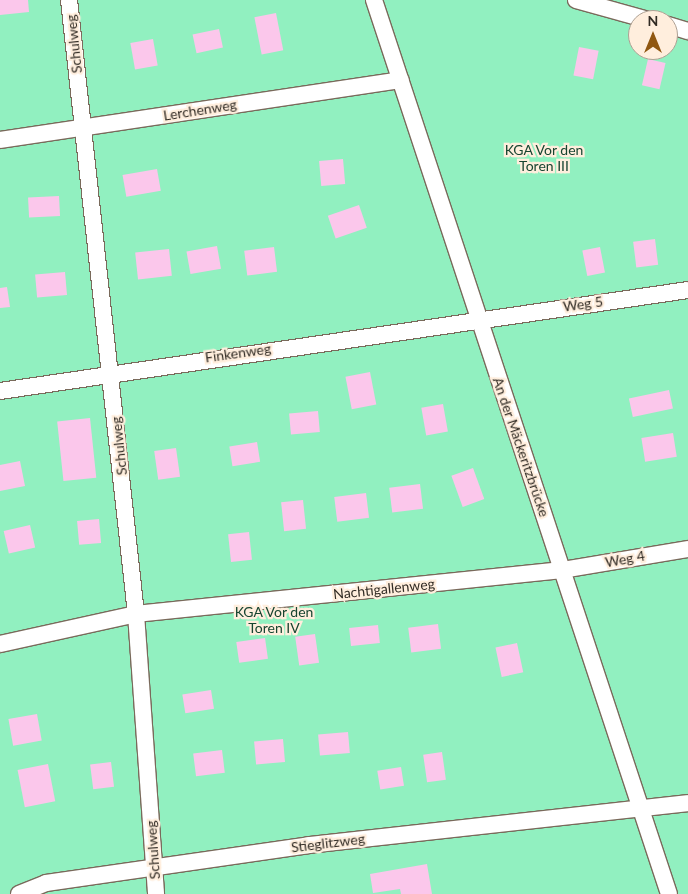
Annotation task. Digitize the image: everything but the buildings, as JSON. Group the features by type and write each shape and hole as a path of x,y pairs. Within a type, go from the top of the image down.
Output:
{"lane":[{"name":"Schulweg","path":"69,0 136,614 156,894"},
{"name":"An der Mäckeritzbrücke","path":"374,0 477,318 669,894"},
{"path":"576,0 628,14"},
{"name":"Lerchenweg","path":"0,140 401,80"},
{"name":"Weg 5","path":"477,318 688,290"},
{"name":"Finkenweg","path":"0,391 111,372 477,318"},
{"name":"Weg 4","path":"562,570 688,549"},
{"name":"Nachtigallenweg","path":"0,644 136,614 562,570"},
{"name":"Stieglitzweg","path":"19,894 46,883 309,845 641,810 688,803"}],"green space":[{"name":"KGA Vor den Toren IV","path":"0,0 688,0 688,894 0,894"}],"park label":[{"name":"KGA Vor den Toren III","path":"544,158"}]}
